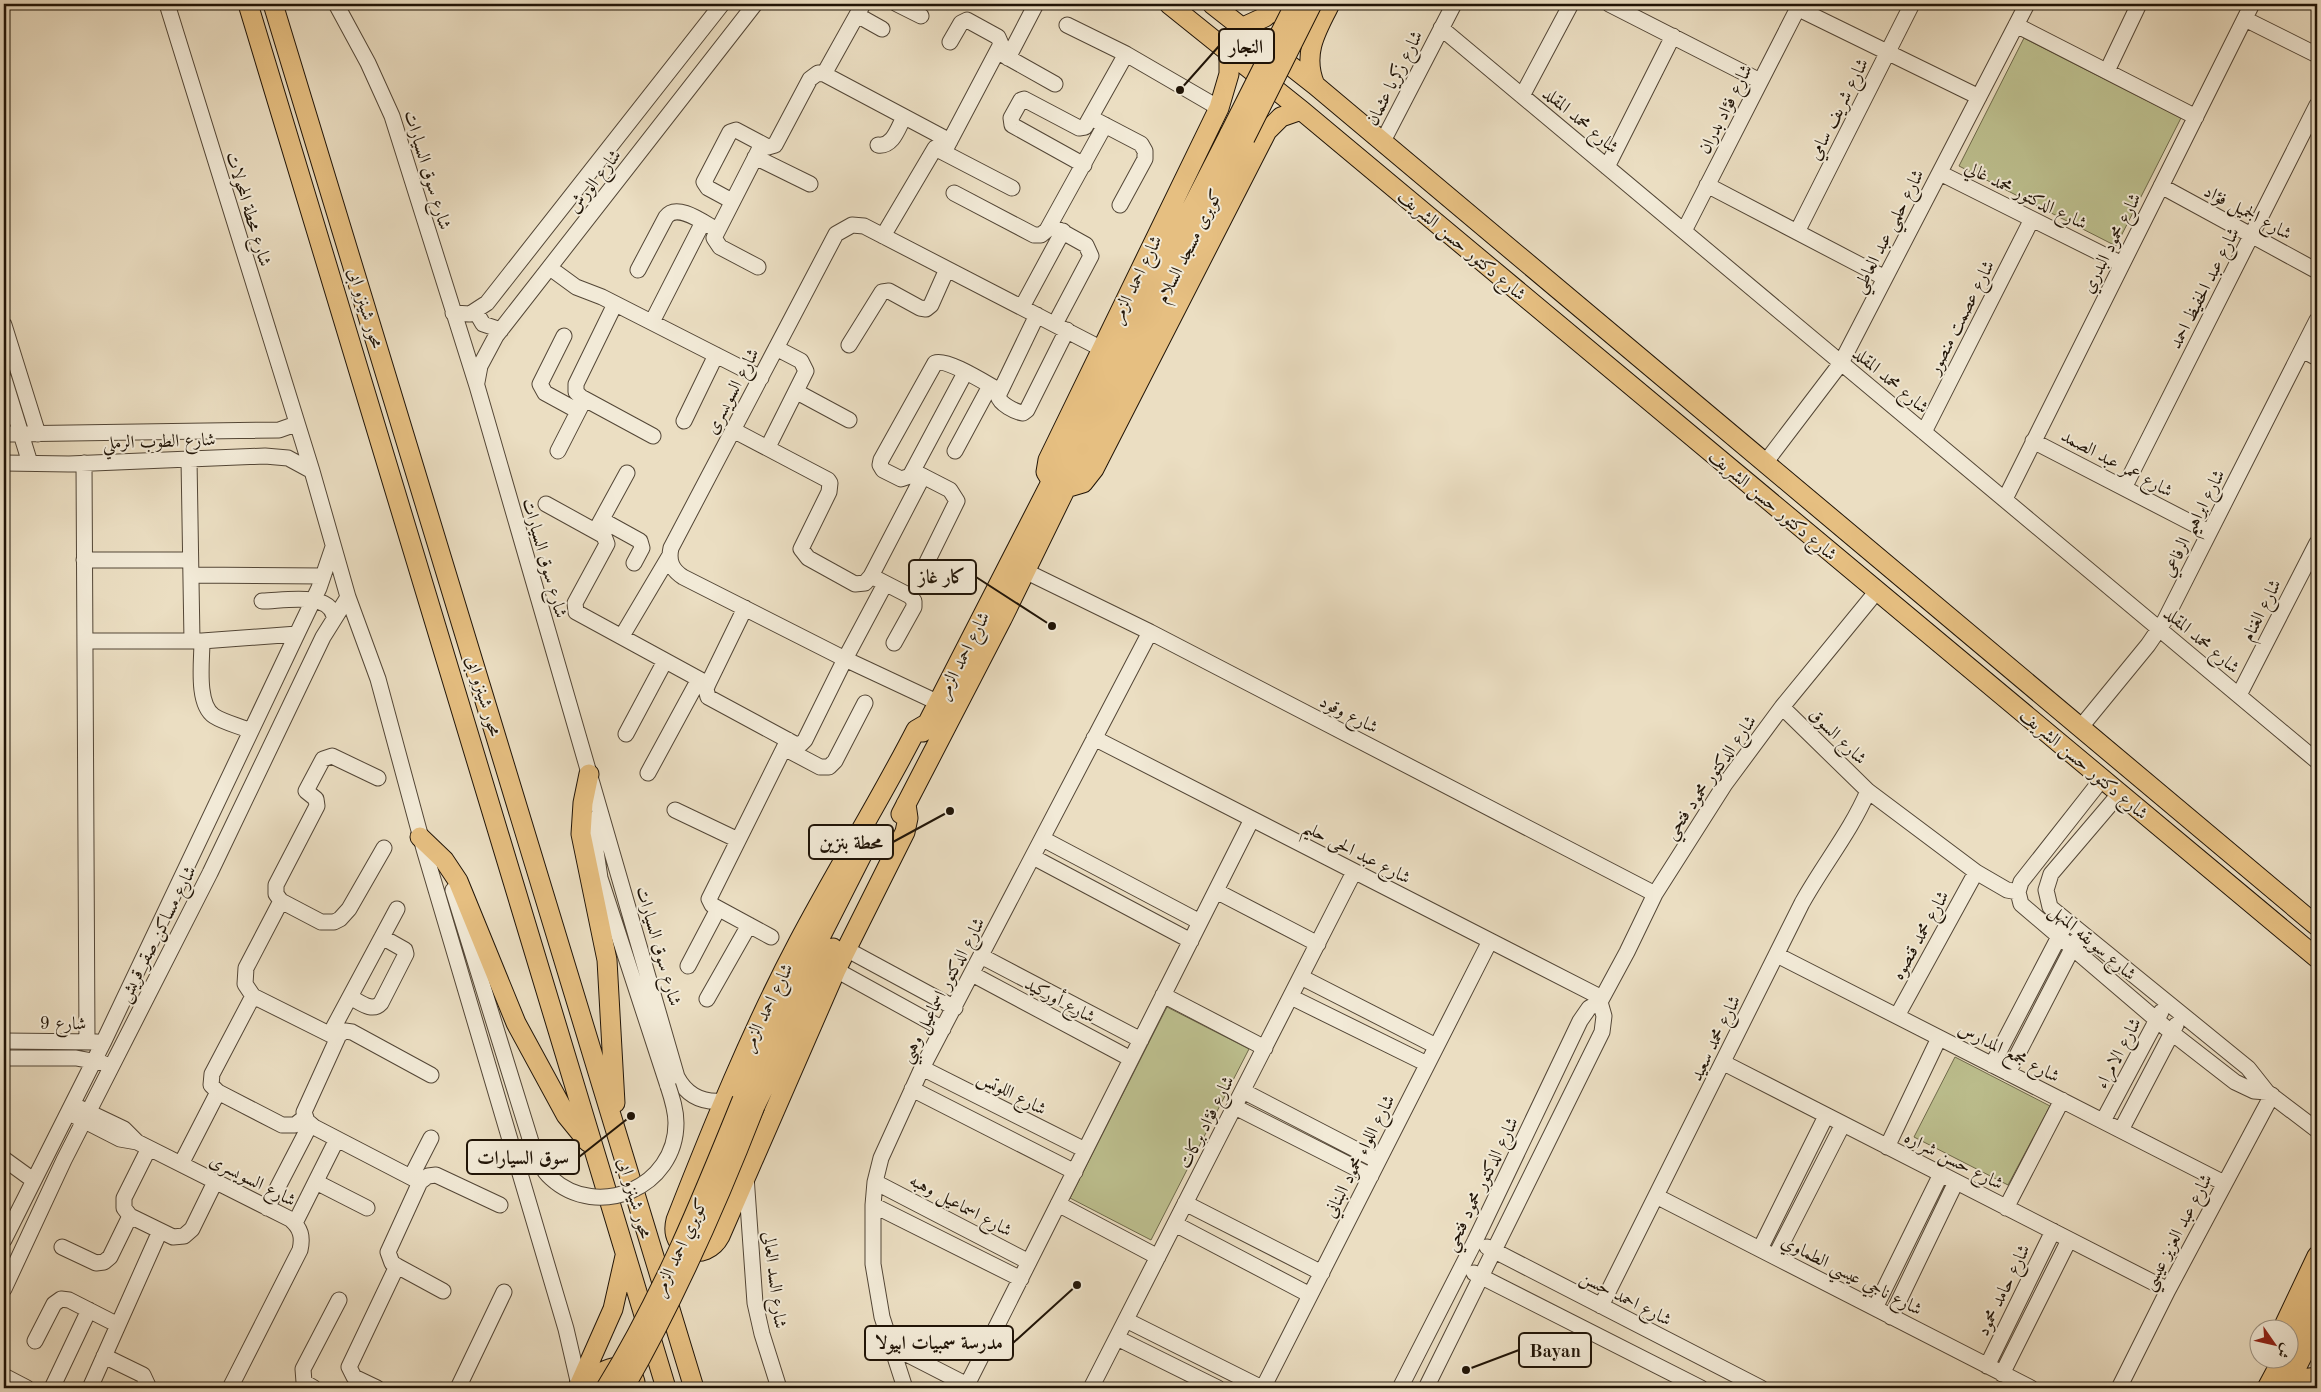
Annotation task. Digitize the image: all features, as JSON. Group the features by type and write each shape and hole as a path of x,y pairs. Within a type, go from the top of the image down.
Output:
{"main road":[{"name":"محور شينزو ابى","path":"248,4 666,1388"},
{"name":"محور شينزو ابى","path":"273,4 617,1134 639,1214 694,1388"},
{"name":"شارع دكتور حسن الشريف","path":"1169,4 1300,110 2317,958"},
{"name":"شارع دكتور حسن الشريف","path":"1212,4 1315,85 2317,926"},
{"path":"1241,28 1265,17 1279,4"},
{"path":"1279,4 1282,18 1289,27 1305,34 1316,32"},
{"name":"كوبرى مسجد السلام","path":"1246,137 1295,4"},
{"name":"كوبرى مسجد السلام","path":"1059,485 1246,137 1312,4"},
{"path":"1315,85 1310,70 1309,54 1316,32 1330,4"},
{"name":"شارع احمد الزمر","path":"1059,485 1046,472 1048,460 1220,108 1228,84 1229,53"},
{"path":"1220,108 1240,110 1251,117 1259,128 1246,137"},
{"path":"1246,137 1288,114 1300,110"},
{"path":"1687,433 1704,412"},
{"name":"شارع احمد الزمر","path":"1059,485 1025,571 906,804 908,818 905,832 836,970 720,1236 712,1247 706,1250 693,1251 681,1245 677,1240 674,1226 676,1220 740,1102 769,1038 928,723 1059,485"},
{"path":"1804,531 1821,510"},
{"path":"589,774 583,802 581,834 607,960 617,1134"},
{"path":"740,1102 906,804"},
{"path":"422,843 444,860 458,881 516,1023 566,1115 593,1146"},
{"name":"كوبري احمد الزمر","path":"606,1388 672,1267 708,1185 740,1102"},
{"name":"كوبري احمد الزمر","path":"624,1388 658,1327 717,1203 740,1102"},
{"path":"578,1386 612,1309 625,1255"},
{"path":"2287,1320 2317,1256"},
{"path":"2298,1328 2317,1291"},
{"path":"2286,1388 2317,1327"},
{"path":"2306,1381 2317,1352"},
{"path":"578,1386 607,1368 617,1366 630,1373 636,1388"},
{"path":"2254,1388 2263,1370"},
{"path":"2267,1388 2277,1370"}],"street":[{"name":"شارع محطة المحولات","path":"167,4 296,424"},
{"name":"شارع سوق السيارات","path":"336,4 368,63 389,108 477,386 677,1077 685,1089 696,1098 710,1101 740,1102"},
{"name":"شارع الورش","path":"476,312 494,296 722,4"},
{"name":"شارع الورش","path":"477,386 480,366 501,330 755,4"},
{"path":"897,4 921,16"},
{"path":"883,236 932,150 947,146 1036,4"},
{"name":"شارع زكريا عثمان","path":"1382,143 1454,4"},
{"path":"1522,96 1570,4"},
{"path":"1609,4 1760,81"},
{"name":"شارع شريف سامي","path":"1797,232 1912,4"},
{"name":"شارع حلمي عبد العاطي","path":"1765,463 1841,363 2027,4"},
{"path":"2107,71 2139,4"},
{"name":"شارع محمود البدري","path":"2004,499 2252,4"},
{"path":"1798,6 1887,53 1979,97"},
{"name":"شارع فؤاد بدران","path":"1684,231 1798,6"},
{"path":"824,74 860,9 882,29"},
{"path":"2245,19 2317,55"},
{"path":"950,42 961,23 966,20 998,37 1003,55"},
{"path":"1067,25 1126,54 1220,108"},
{"path":"2016,25 2196,116"},
{"name":"شارع محمد المقلد","path":"1441,28 2317,761"},
{"path":"1607,167 1673,36"},
{"path":"1084,165 1012,125 1010,118 1020,101 1024,99 1079,128 1085,127 1126,54"},
{"path":"1003,55 1055,84"},
{"path":"758,267 717,245 714,238 759,150 774,145 810,79 818,73 824,74 904,117 1012,188"},
{"name":"شارع عبد الحفيظ احمد","path":"2124,488 2317,105"},
{"path":"878,145 889,143 904,117"},
{"path":"1091,118 1141,144 1145,151 1145,159 1120,205"},
{"path":"1022,307 1084,165 1105,125"},
{"path":"732,201 706,186 704,179 732,131 736,130 759,150 810,184"},
{"name":"شارع الدكتور محمد غالي","path":"1940,173 2122,264"},
{"path":"1707,185 1885,278"},
{"name":"شارع الجميل فؤاد","path":"2161,186 2317,271"},
{"path":"954,193 1034,236 1056,228"},
{"path":"638,270 668,214 678,210 717,230"},
{"name":"شارع عصمت منصور","path":"1924,432 2032,219"},
{"path":"652,322 703,222"},
{"name":"شارع السويسرى","path":"622,636 670,555 836,234 846,226 858,225 883,236 1102,349"},
{"path":"927,562 957,501 950,490 918,474 901,479 883,470 880,462 933,365 938,362 944,362 995,388 1000,402 1021,413 1026,412 1091,256 1086,245 1056,228"},
{"path":"553,264 588,283 609,301 760,378"},
{"path":"849,345 882,292 889,291 920,308 926,309 930,305 947,269"},
{"path":"558,451 581,405 576,392 576,384 609,301"},
{"path":"453,313 464,315 476,312 484,324 501,330"},
{"path":"955,451 995,388 1037,315"},
{"name":"شارع ابراهيم الرفاعي","path":"2080,728 2159,629 2317,320"},
{"path":"4,325 38,434"},
{"path":"564,336 540,384 545,393 581,405 653,436"},
{"path":"768,447 805,375 805,368 800,361 776,348"},
{"path":"2302,350 2317,358"},
{"path":"684,421 716,355"},
{"path":"733,430 825,477 830,483 829,492 801,545 804,556 856,584 865,583 871,576 965,373"},
{"path":"4,379 30,464"},
{"path":"797,392 849,420"},
{"name":"شارع الطوب الرملي","path":"4,434 283,430 296,424"},
{"path":"296,424 312,472 348,598 378,679 422,843 539,1244 566,1329 578,1386"},
{"path":"264,430 269,443 265,456"},
{"name":"شارع عمر عبد الصمد","path":"2033,441 2209,532"},
{"name":"شارع الطوب الرملي","path":"4,463 84,463 265,456 288,458 312,472"},
{"path":"189,459 191,568 203,695 206,707 217,718 251,731"},
{"path":"84,463 87,1041"},
{"path":"598,526 626,473"},
{"path":"546,504 640,541 642,548 634,563"},
{"path":"598,526 606,538 607,544 574,608 578,614 622,636 703,682 706,693 711,701 786,744 820,767 829,767 835,761 865,703"},
{"name":"شارع الغنام","path":"2238,695 2317,543"},
{"name":"شارع مساكن صقر قريش","path":"4,1240 103,1043 313,600 333,547"},
{"path":"670,555 673,568 677,573 845,659 939,703"},
{"path":"84,560 323,576"},
{"name":"شارع وقود","path":"1025,571 1150,632 1655,894"},
{"path":"871,576 910,596 914,604 894,643"},
{"path":"786,744 798,744 805,740 885,584"},
{"name":"شارع الدكتور محمود فتحي","path":"1400,1388 1475,1241 1580,1021 1589,1008 1601,1000 1628,952 1655,894 1706,811 1782,708 1877,591"},
{"name":"شارع مساكن صقر قريش","path":"4,1290 86,1116 210,872 334,616 348,598"},
{"path":"262,601 313,600 328,604 334,616"},
{"path":"648,773 745,608"},
{"name":"شارع الدكتور اسماعيل وهبي","path":"905,1388 882,1317 874,1273 871,1237 875,1182 881,1158 922,1068 1150,632"},
{"path":"85,641 197,641 297,634"},
{"path":"626,734 665,661"},
{"name":"شارع السوق","path":"1782,708 1868,791 1976,872 2007,890 2018,892"},
{"name":"شارع عبد الحى حليم","path":"1094,738 1601,1000"},
{"path":"771,937 718,909 711,904 710,899 786,744"},
{"path":"378,778 332,756 323,759 306,791 317,801 317,806 276,885 276,894 281,901 321,922 334,922 349,910 384,848"},
{"path":"2018,892 2024,878 2102,779"},
{"name":"شارع محمد سعيد","path":"1601,1306 1811,887 1857,816 1868,791"},
{"name":"شارع سويقه المنهل","path":"2120,793 2048,879 2046,895 2050,907 2248,1068 2270,1093 2317,1130"},
{"path":"422,843 442,867 452,886 532,1145 542,1167 550,1177 572,1192 598,1198 625,1194 648,1181 658,1172 672,1149 676,1123 675,1109 668,1086 600,878 596,837 599,809"},
{"path":"675,810 738,840"},
{"path":"891,1346 970,1387 1029,1262 1252,819"},
{"path":"1043,838 1200,922"},
{"path":"1033,857 1190,941"},
{"name":"شارع فؤاد بركات","path":"1091,1388 1354,872"},
{"name":"شارع محمد قنصوه","path":"1897,1016 1976,872"},
{"path":"1216,891 1318,944"},
{"name":"شارع سويقه المنهل","path":"2018,892 2024,908 2172,1033 2235,1082 2254,1091 2270,1093"},
{"path":"281,901 246,968 245,984 253,996 334,1036"},
{"path":"267,1208 307,1121 305,1108 350,997 397,909"},
{"path":"688,966 718,909"},
{"path":"1992,1064 2068,921"},
{"path":"707,999 749,925"},
{"path":"2008,1073 2081,932"},
{"path":"350,997 372,1008 377,1007 381,1003 406,952 382,937"},
{"name":"شارع اللواء محمود البناني","path":"1263,1388 1490,942"},
{"path":"846,949 954,1008"},
{"name":"شارع مجمع المدارس","path":"1777,955 2224,1183"},
{"name":"شارع أوركيد","path":"981,956 1141,1040"},
{"path":"836,970 943,1029"},
{"name":"شارع أوركيد","path":"972,974 1131,1059"},
{"path":"1301,977 1436,1046"},
{"path":"1163,995 1265,1048"},
{"path":"253,996 212,1074 211,1085 218,1092 282,1125 295,1125 307,1121 337,1139 416,1180 436,1175 500,1205"},
{"path":"1291,996 1427,1064"},
{"path":"1426,1388 1602,1032 1604,1016 1601,1000"},
{"name":"شارع الامراء","path":"2103,1121 2166,1002"},
{"path":"2121,1130 2182,1014"},
{"path":"334,1036 349,1031 430,1075"},
{"path":"1887,1147 1939,1038"},
{"name":"شارع 9","path":"4,1040 87,1041 121,1048"},
{"name":"شارع 9","path":"4,1058 76,1058 111,1066"},
{"name":"شارع حسن شراره","path":"1724,1063 2168,1290"},
{"name":"شارع اللوتس","path":"922,1068 1085,1150"},
{"path":"912,1089 1075,1172"},
{"path":"1243,1091 1378,1161"},
{"path":"181,1164 218,1092"},
{"name":"شارع عبد العزيز عيسي","path":"2119,1388 2270,1093"},
{"path":"2006,1208 2062,1100"},
{"path":"1235,1107 1371,1176"},
{"name":"شارع السويسرى","path":"70,1109 86,1116 120,1139 143,1145 295,1223 302,1236 300,1250 233,1387"},
{"path":"1760,1249 1826,1116"},
{"path":"1775,1257 1843,1124"},
{"path":"432,1138 388,1246 389,1258 397,1266 443,1291"},
{"path":"295,1223 337,1139"},
{"path":"143,1145 124,1198 124,1208 130,1216 173,1237 188,1233 216,1182"},
{"path":"4,1159 33,1180"},
{"name":"شارع السد العالى","path":"746,1174 755,1303 762,1334 779,1388"},
{"path":"1875,1308 1940,1174"},
{"path":"316,1182 367,1208"},
{"name":"شارع اسماعيل وهبه","path":"875,1182 1029,1262"},
{"path":"1891,1317 1956,1182"},
{"name":"شارع ناجي عيسي الطماوي","path":"1656,1196 2030,1388"},
{"path":"1185,1203 1322,1273"},
{"path":"1058,1204 1158,1257"},
{"path":"873,1205 1021,1279"},
{"path":"62,1247 96,1263 104,1262 110,1257 130,1216"},
{"path":"1175,1224 1310,1295"},
{"path":"90,1388 160,1231"},
{"name":"شارع حامد محمود","path":"1987,1366 2053,1231"},
{"name":"شارع حامد محمود","path":"2002,1374 2069,1240"},
{"name":"شارع احمد حسن","path":"1475,1241 1712,1363 1733,1382 1761,1388"},
{"path":"377,1388 351,1383 350,1364 397,1266"},
{"path":"1461,1267 1700,1388 1712,1363"},
{"path":"458,1388 504,1292"},
{"path":"35,1341 57,1300 69,1300 118,1325"},
{"path":"314,1388 304,1382 302,1370 339,1300"},
{"path":"52,1388 89,1310"},
{"path":"1126,1320 1263,1388"},
{"path":"1117,1338 1218,1388"},
{"path":"104,1356 143,1375 149,1388"},
{"path":"4,1376 27,1388"}],"green space":[{"path":"2024,38 2181,118 2116,246 1959,166"},
{"path":"1167,1007 1249,1049 1151,1240 1070,1198"},
{"path":"1955,1057 2050,1106 2008,1185 1914,1137"}],"place":[{"name":"النجار","path":"1180,90"},
{"name":"كار غاز","path":"1052,626"},
{"name":"محطة بنزين","path":"950,811"},
{"name":"سوق السيارات","path":"631,1116"},
{"name":"مدرسة سمبيات ابيولا","path":"1077,1285"},
{"name":"Bayan","path":"1466,1370"}]}
